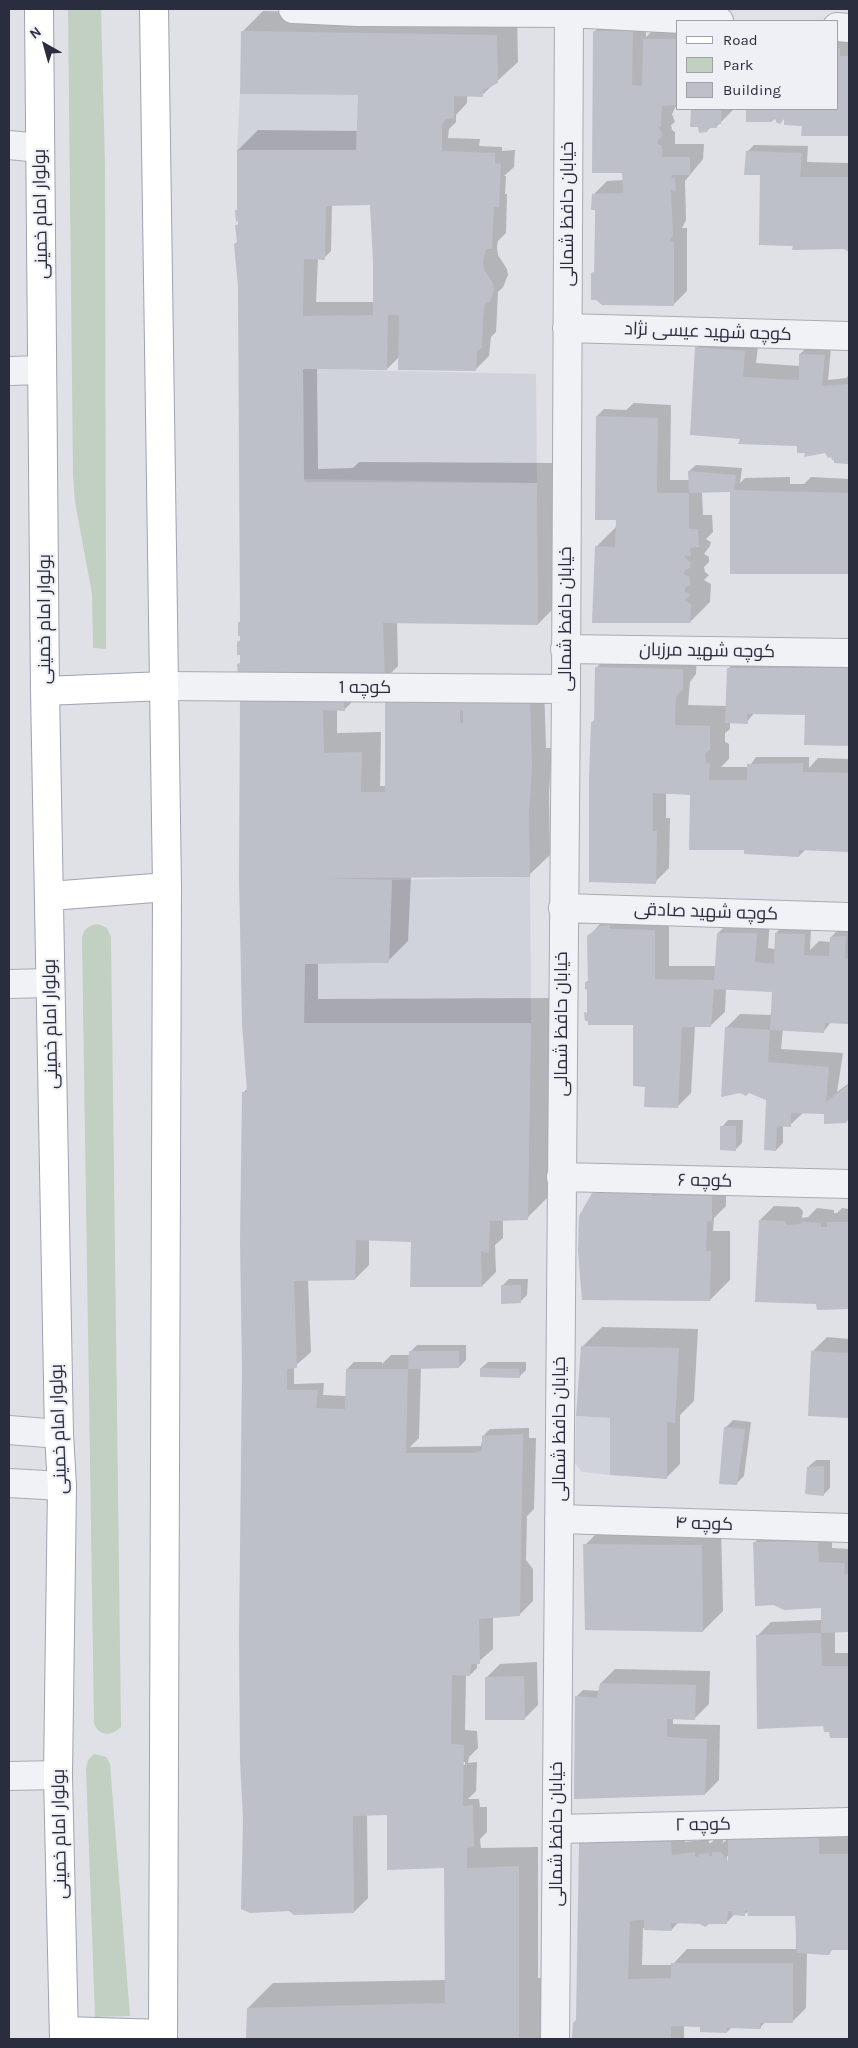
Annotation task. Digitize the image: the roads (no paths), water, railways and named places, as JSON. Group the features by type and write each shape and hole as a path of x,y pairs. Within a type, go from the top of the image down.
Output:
{"main road":[{"name":"بولوار امام خمینی","path":"39,9 45,691 59,1434 62,1486 58,1776 64,2035"},
{"path":"64,2035 163,2036 167,887 154,9"},
{"path":"45,691 164,686"},
{"path":"50,896 167,887"}],"street":[{"path":"292,9 358,12 569,11 704,20"},
{"name":"خیابان حافظ شمالی","path":"555,2039 566,689 569,11"},
{"path":"9,145 40,148"},
{"name":"کوچه شهید عیسی نژاد","path":"567,328 849,336"},
{"path":"9,370 42,370"},
{"name":"کوچه شهید مرزبان","path":"565,649 849,653"},
{"name":"کوچه 1","path":"164,686 566,689"},
{"name":"کوچه شهید صادقی","path":"563,908 849,917"},
{"path":"9,984 50,983"},
{"name":"کوچه ۶","path":"561,1177 849,1184"},
{"path":"9,1430 59,1434"},
{"path":"9,1483 62,1486"},
{"name":"کوچه ۴","path":"559,1519 849,1528"},
{"path":"9,1776 58,1776"},
{"name":"کوچه ۲","path":"557,1828 849,1822"}]}
